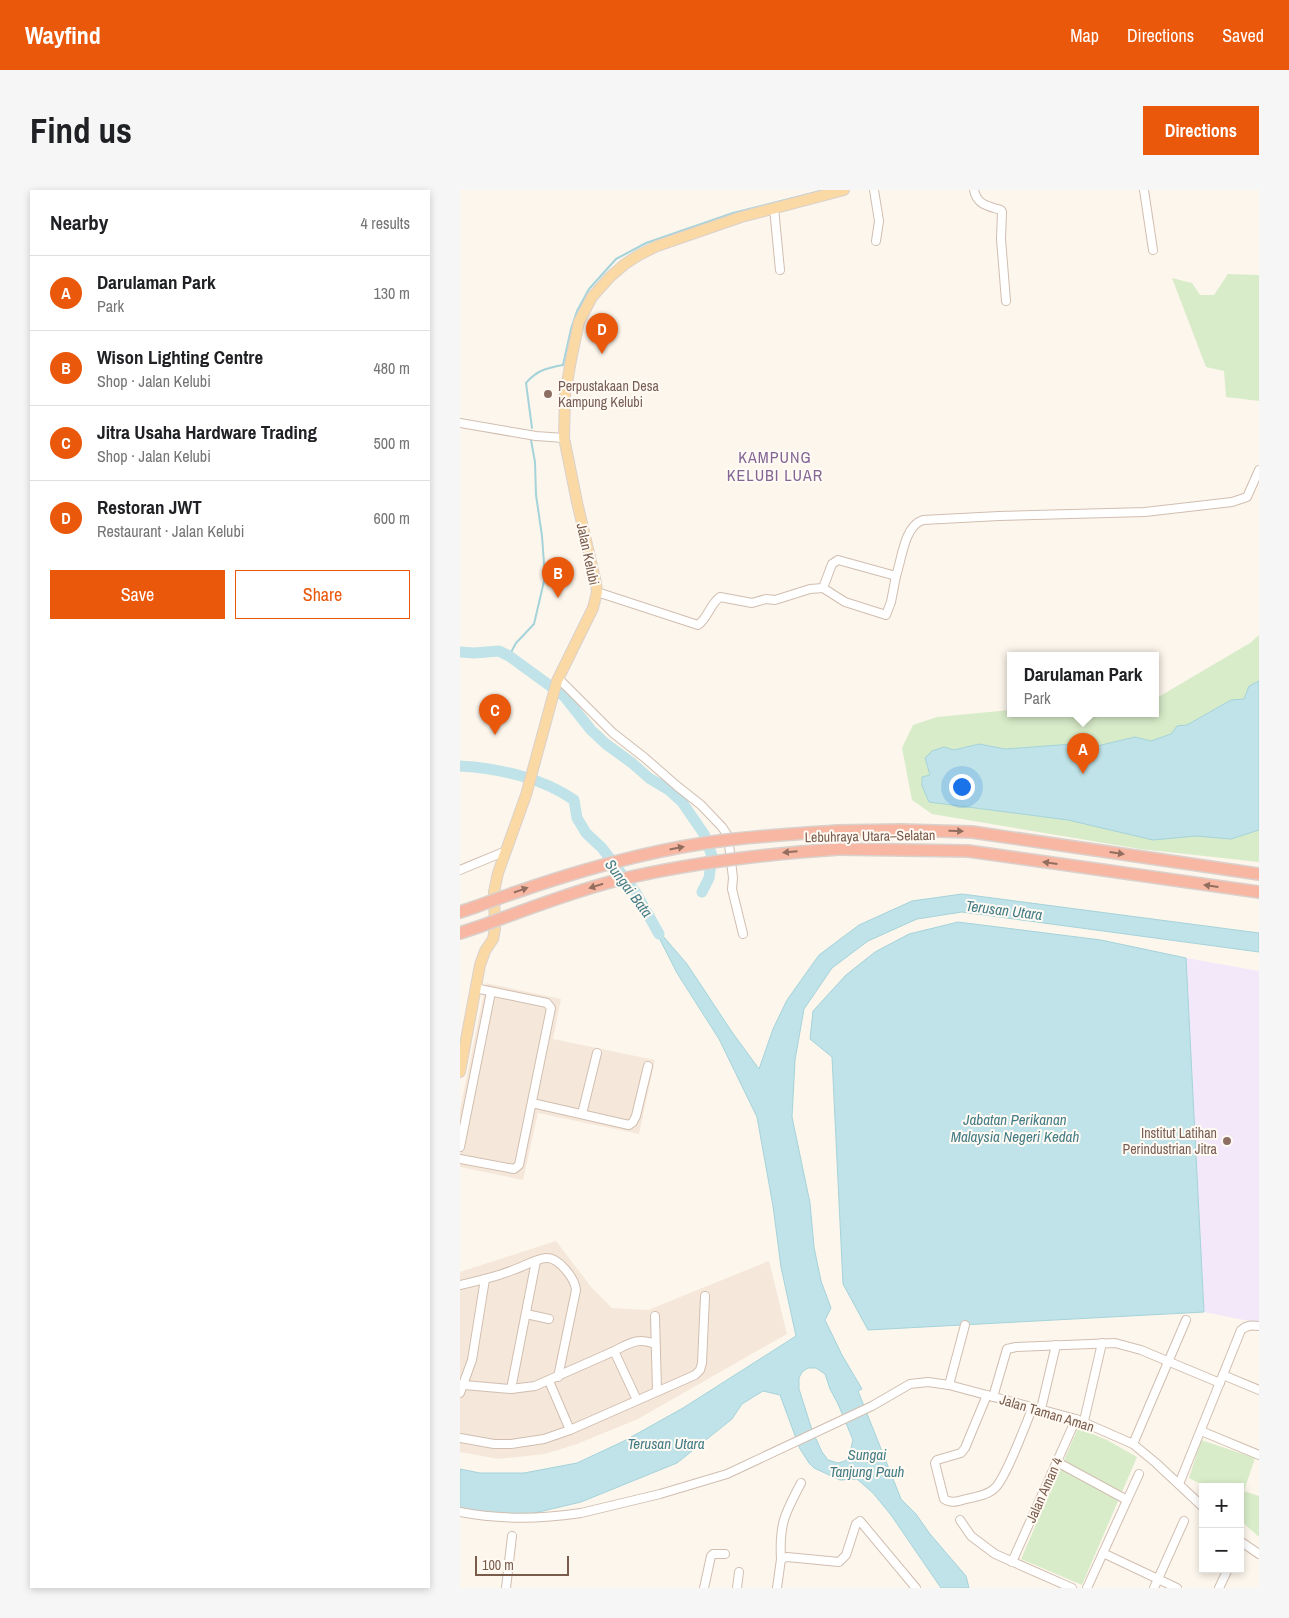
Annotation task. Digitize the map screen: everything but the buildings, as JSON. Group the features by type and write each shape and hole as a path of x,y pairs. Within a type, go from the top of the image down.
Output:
{"highway":[{"name":"Lebuhraya Utara–Selatan","path":"460,912 548,881 652,853 736,839 838,831 972,832 1259,874"},
{"name":"Lebuhraya Utara–Selatan","path":"460,933 558,898 655,872 740,858 839,849 968,851 1259,892"}],"main road":[{"name":"Jalan Kelubi","path":"460,1072 483,955 495,934 495,883 526,795 558,680 589,615 597,592 576,502 564,438 566,389 579,322 592,297 606,280 632,259 657,246 709,227 844,190"}],"street":[{"path":"874,190 879,221 876,241"},
{"path":"974,190 977,200 982,204 1002,212 1001,239 1006,301"},
{"path":"1144,190 1154,250"},
{"path":"774,208 780,270"},
{"path":"460,423 536,436 564,438"},
{"path":"597,592 697,625 702,622 720,597 752,603 766,599 775,600 810,589 823,588 845,602 886,615 910,532 916,523 924,520 999,516 1145,512 1232,502 1247,497 1259,470"},
{"path":"823,588 832,564 838,560 896,576"},
{"path":"558,680 594,716 690,795 722,827 728,836 733,878 732,889 743,934"},
{"path":"460,870 506,851"},
{"path":"460,1159 514,1169 519,1165 551,1008 547,1003 475,988"},
{"path":"460,1147 491,992"},
{"path":"582,1114 596,1053"},
{"path":"532,1103 629,1124 633,1122 636,1116 648,1066"},
{"path":"460,1285 485,1279 545,1258 552,1259 563,1268 572,1277 576,1285 576,1297 558,1378"},
{"path":"512,1389 536,1261"},
{"path":"460,1393 472,1360 485,1279"},
{"path":"460,1438 494,1444 511,1444 544,1439 570,1430 695,1375 700,1370 704,1296"},
{"path":"526,1314 548,1319"},
{"path":"655,1316 657,1391"},
{"path":"1133,1444 1186,1320"},
{"path":"949,1385 965,1325"},
{"path":"1179,1484 1242,1330 1245,1326 1259,1326"},
{"path":"464,1385 524,1389 558,1378 636,1340 655,1344"},
{"path":"1033,1407 1004,1474 995,1488 974,1497 955,1502 946,1501 935,1463 937,1460 961,1453 965,1448 990,1396 1007,1349 1115,1342 1259,1390"},
{"path":"1084,1422 1102,1343"},
{"path":"1041,1409 1056,1345"},
{"path":"612,1352 615,1353 637,1400"},
{"path":"549,1381 570,1430"},
{"name":"Jalan Taman Aman","path":"460,1512 508,1518 582,1513 709,1481 748,1466 790,1444 872,1406 910,1384 928,1382 949,1385 1084,1422 1133,1444 1199,1503"},
{"name":"Jalan Aman 4","path":"1012,1562 1076,1419"},
{"path":"1201,1431 1259,1455"},
{"path":"1056,1462 1127,1500"},
{"path":"1087,1588 1139,1474"},
{"path":"777,1588 783,1519 802,1483"},
{"path":"960,1520 979,1544 995,1554 1072,1588"},
{"path":"781,1559 787,1557 840,1562 846,1555 856,1524 860,1521 916,1588"},
{"path":"1154,1588 1184,1521"},
{"path":"506,1588 512,1536"},
{"path":"1244,1544 1259,1554"},
{"path":"1103,1553 1177,1588"},
{"path":"704,1588 711,1556 713,1554 725,1554"},
{"path":"737,1588 739,1572"},
{"path":"1219,1588 1226,1573"}],"shaded area":[{"name":"Institut Latihan Perindustrian Jitra","path":"1186,958 1259,971 1259,1323 1204,1312"},
{"path":"486,983 561,999 553,1039 655,1060 639,1134 538,1113 523,1180 460,1167 460,1110"},
{"path":"556,1241 592,1288 612,1308 648,1310 769,1261 787,1334 638,1419 577,1444 545,1454 498,1459 460,1452 460,1272"}],"green space":[{"path":"1228,274 1259,275 1259,401 1226,397 1224,371 1206,367 1172,278 1192,283 1200,295 1214,295"},
{"path":"1259,635 1259,862 1140,849 932,814 912,800 902,748 913,725 937,717 1007,710 1007,717 1159,717 1159,696 1250,643"},
{"path":"1078,1428 1107,1440 1137,1457 1082,1585 1021,1559"},
{"path":"1201,1440 1255,1458 1244,1491 1244,1483 1199,1483 1189,1478"},
{"path":"1244,1491 1259,1496 1259,1537 1244,1524"}],"water":[{"path":"1259,681 1259,830 1231,839 1196,836 1153,840 1068,820 929,802 922,786 922,777 930,775 925,758 932,751 944,747 954,750 979,744 1005,749 1087,743 1097,746 1135,737 1151,741 1171,734 1177,726 1187,725 1231,700 1244,699 1249,686"},
{"path":"962,894 1259,933 1259,952 962,912 917,919 868,941 832,968 804,1009 795,1060 792,1117 810,1203 814,1247 821,1281 831,1308 825,1320 842,1355 862,1389 858,1391 901,1499 916,1514 930,1534 966,1576 969,1588 941,1588 891,1515 873,1493 857,1479 840,1480 814,1468 800,1449 780,1395 763,1391 742,1404 732,1419 677,1463 581,1502 526,1515 475,1512 460,1509 460,1469 480,1473 524,1473 577,1463 624,1441 683,1408 796,1336 781,1267 773,1206 757,1117 719,1039 677,973 651,922 687,964 759,1069 773,1029 787,1000 819,955 859,925 912,901","holes":["808,1368 816,1368 825,1374 853,1440 849,1456 845,1461 838,1463 828,1460 822,1452 812,1430 799,1389 799,1378 802,1372"]},
{"name":"Jabatan Perikanan Malaysia Negeri Kedah","path":"958,922 1101,940 1186,958 1204,1312 868,1330 843,1284 832,1057 810,1039 813,1011 846,975 875,952 909,934"}],"waterway":[{"path":"532,428 526,383 543,370 563,365 577,311 589,289 616,259 646,243 733,213 824,190"},
{"path":"509,656 516,643 534,624 545,577 536,495 535,462 531,440"},
{"path":"460,652 499,651 509,656 564,696 591,730 606,744 649,778 669,790 682,802 704,834 712,856 709,878 702,892"},
{"name":"Sungai Bata","path":"460,766 505,772 534,780 562,792 574,800 577,818 586,833 602,848 636,893 659,934"}],"place":[{"name":"Restoran JWT","path":"602,354"},
{"name":"Perpustakaan Desa Kampung Kelubi","path":"548,394"},
{"name":"Wison Lighting Centre","path":"558,598"},
{"name":"Jitra Usaha Hardware Trading","path":"495,735"},
{"name":"Darulaman Park","path":"1083,774"},
{"name":"Institut Latihan Perindustrian Jitra","path":"1227,1141"}],"district":[{"name":"KAMPUNG KELUBI LUAR","path":"775,466"}],"water label":[{"name":"Terusan Utara","path":"1004,910"},
{"name":"Terusan Utara","path":"666,1443"},
{"name":"Sungai Tanjung Pauh","path":"867,1462"}]}
